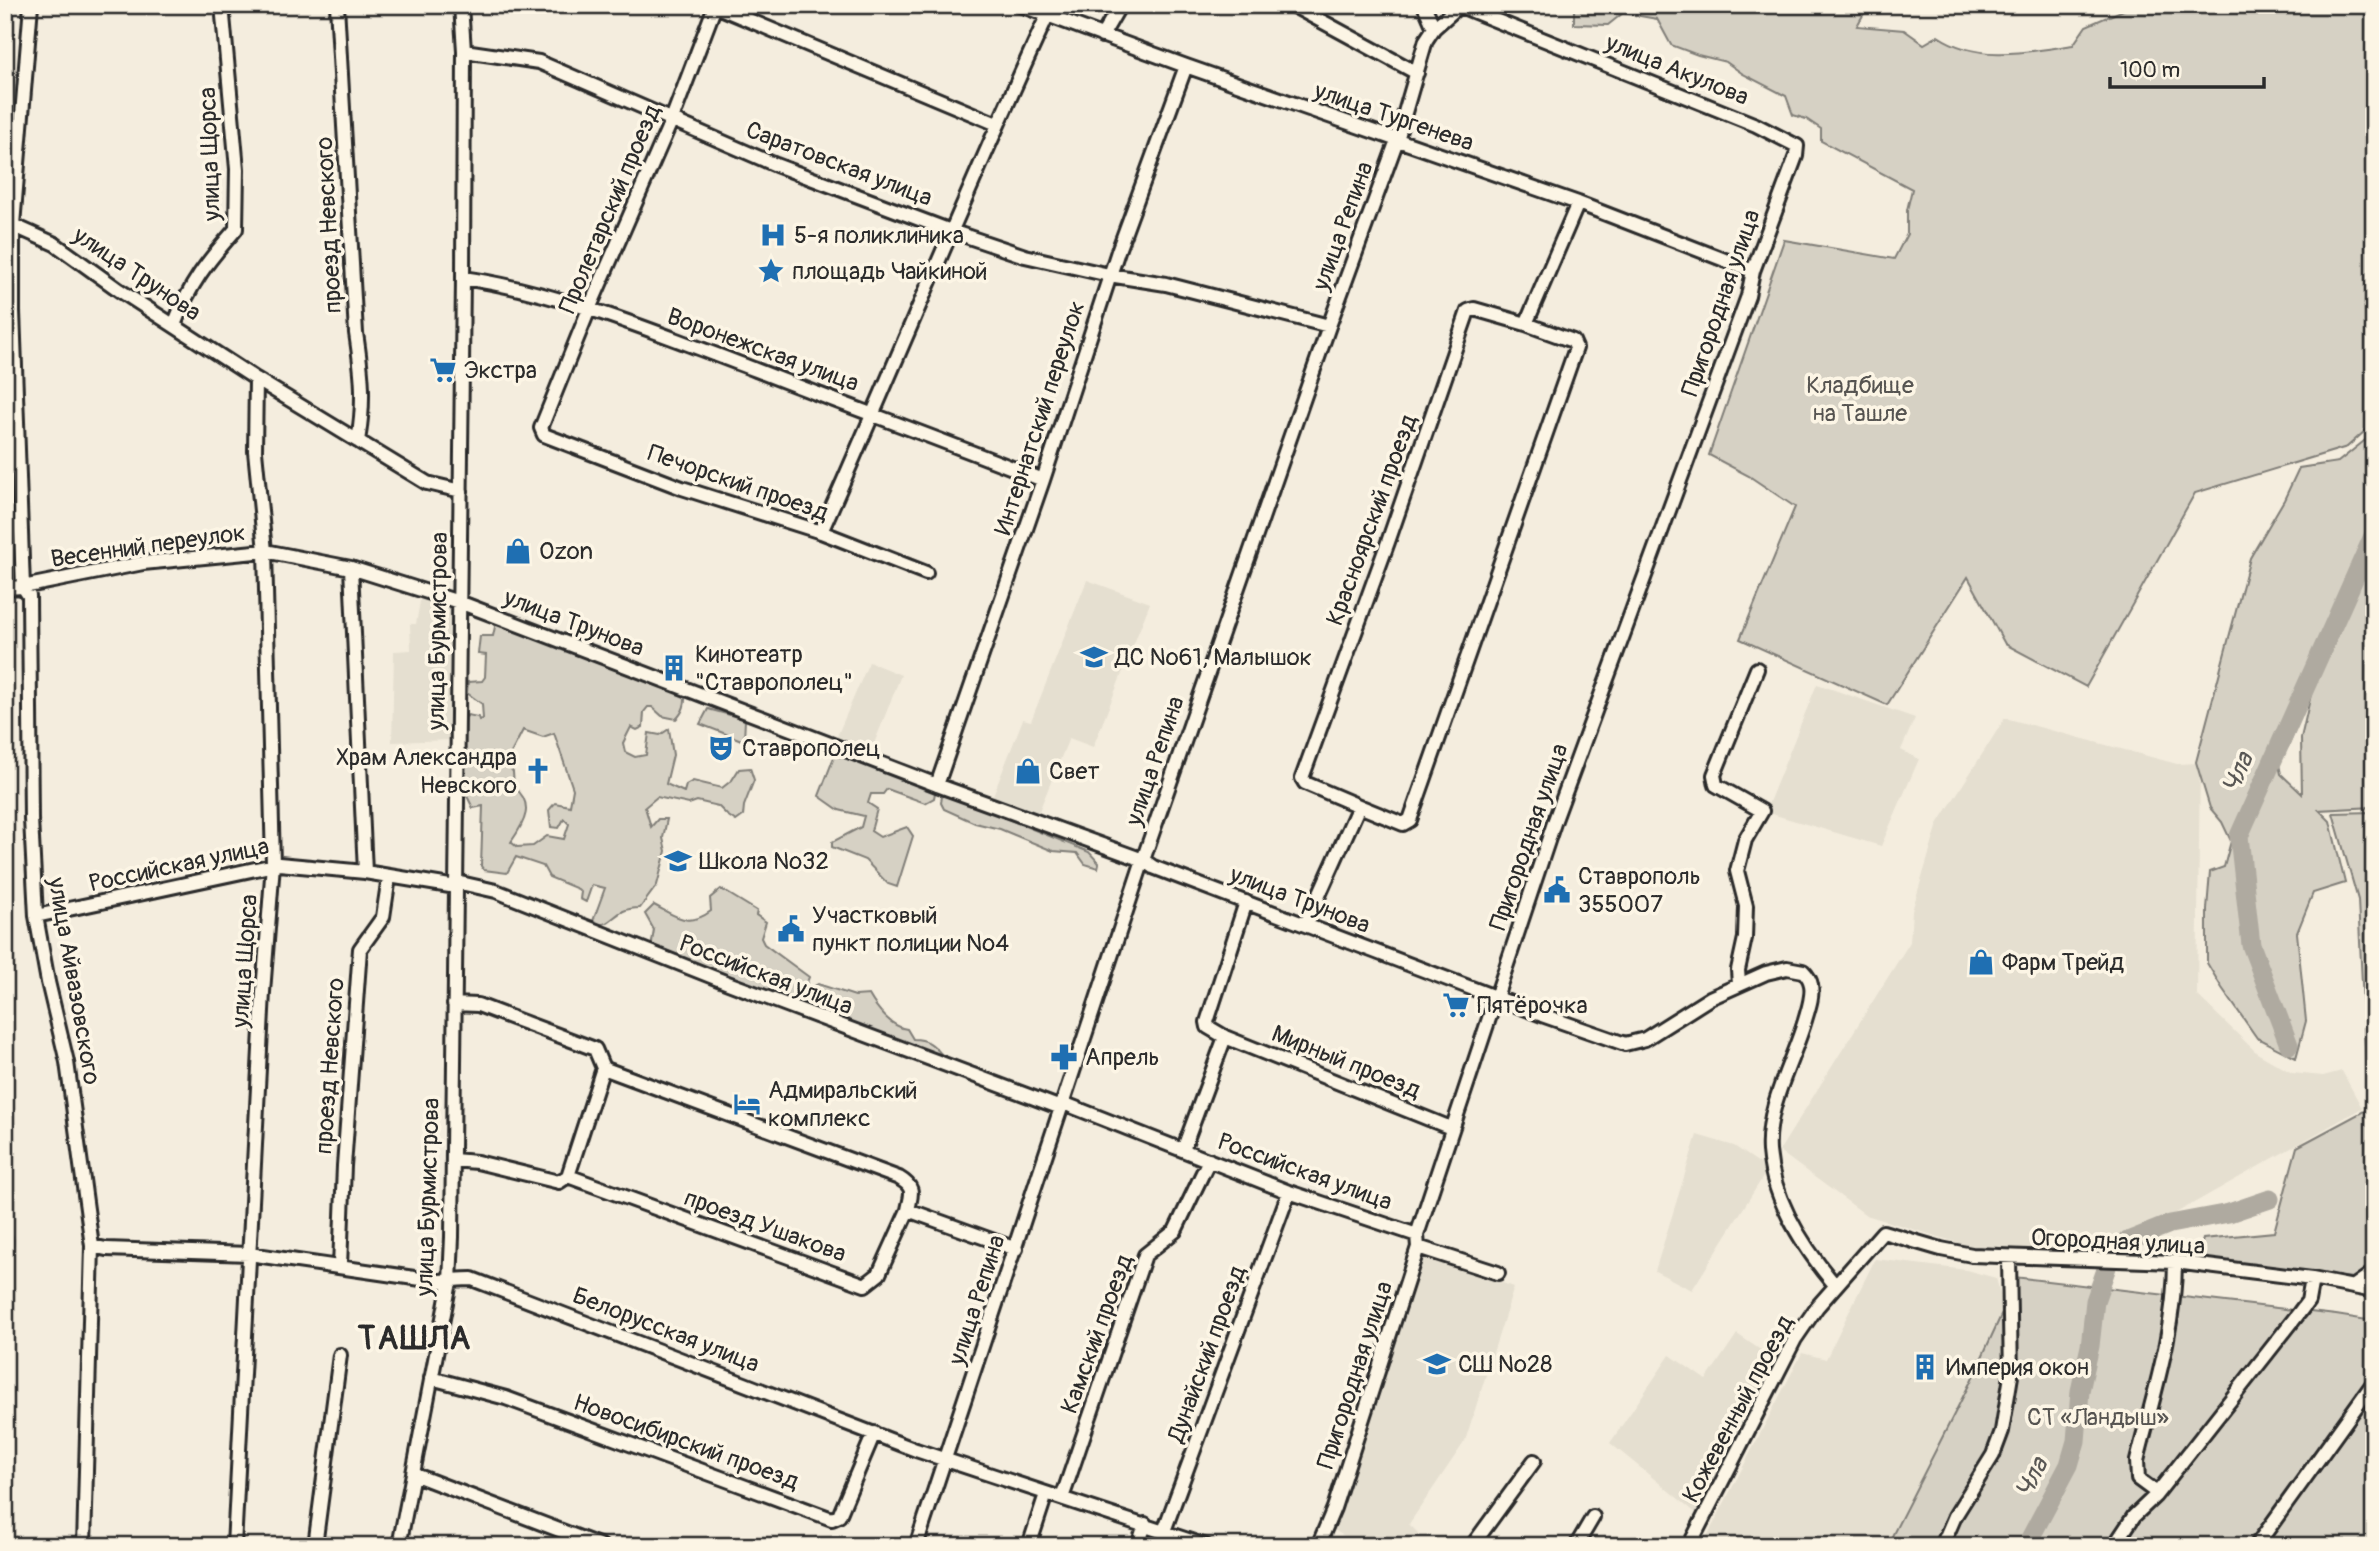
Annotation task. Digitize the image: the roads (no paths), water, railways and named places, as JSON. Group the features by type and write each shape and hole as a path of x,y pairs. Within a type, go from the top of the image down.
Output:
{"street":[{"name":"улица Айвазовского","path":"31,5 9,223 23,587 29,597 31,819 36,916 67,1062 92,1246 84,1546"},
{"name":"улица Щорса","path":"174,325 183,300 205,264 236,229 237,169 222,5"},
{"name":"проезд Невского","path":"337,5 356,332 363,379 363,411 358,442"},
{"name":"улица Бурмистрова","path":"399,1546 450,1282 463,278 464,51 461,5"},
{"name":"улица Тургенева","path":"1020,5 1578,203 1753,271"},
{"path":"1102,36 1120,5"},
{"path":"1292,5 1417,74"},
{"path":"1424,5 1434,29"},
{"path":"714,6 997,124"},
{"name":"Пролетарский проезд","path":"541,428 672,119 714,6"},
{"name":"улица Репина","path":"916,1546 1143,860 1328,326 1397,140 1426,40 1434,29 1460,6"},
{"name":"улица Акулова","path":"1460,6 1756,125 1797,146"},
{"path":"821,532 997,124 1047,16"},
{"name":"Саратовская улица","path":"464,51 539,62 776,164 951,231 1025,256 1166,284 1328,326"},
{"name":"Интернатский переулок","path":"937,785 1043,480 1110,275 1186,66"},
{"name":"Пригородная улица","path":"1318,1546 1334,1507 1451,1128 1555,820 1748,296 1753,271 1797,156 1797,146"},
{"path":"1526,324 1578,203"},
{"name":"улица Трунова","path":"9,223 54,244 119,290 256,379 427,483 461,491"},
{"name":"Воронежская улица","path":"463,278 505,284 589,310 874,414 1043,480"},
{"name":"Красноярский проезд","path":"1474,309 1573,341 1576,348 1410,820 1403,824 1359,806 1305,783 1302,778 1468,311 1474,309"},
{"name":"улица Щорса","path":"234,1546 272,864 265,551 255,451 256,379"},
{"name":"Печорский проезд","path":"541,428 544,435 682,488 821,532 926,573"},
{"name":"Весенний переулок","path":"5,588 23,587 142,563 265,551 351,568 459,602"},
{"path":"351,568 365,872"},
{"name":"улица Трунова","path":"459,602 1625,1044 1645,1039 1710,998 1739,984 1766,973 1795,968 1807,975 1812,986 1810,1003 1770,1126 1769,1151 1778,1190 1795,1229 1835,1285"},
{"path":"1739,984 1738,970 1745,937 1746,906 1737,871 1745,840 1762,811 1716,785 1714,775 1758,669"},
{"path":"1306,924 1359,806"},
{"name":"Российская улица","path":"36,916 272,864 365,872 496,891 728,983 1183,1150 1498,1273"},
{"name":"проезд Невского","path":"340,1266 344,1166 360,949 383,917 389,877"},
{"path":"1183,1150 1225,1037 1211,1031 1207,1022 1246,902"},
{"path":"454,1004 478,1005 595,1049 603,1068 568,1176"},
{"name":"Мирный проезд","path":"1225,1037 1451,1128"},
{"path":"603,1068 899,1178 912,1190 908,1210 1016,1249"},
{"name":"проезд Ушакова","path":"453,1160 477,1162 559,1182 568,1176 864,1285 879,1274 908,1210"},
{"name":"Камский проезд","path":"1062,1498 1145,1255 1175,1231 1209,1160"},
{"name":"Дунайский проезд","path":"1164,1531 1289,1192"},
{"name":"Кожевенный проезд","path":"1689,1546 1795,1339 1835,1285 1883,1232"},
{"name":"Огородная улица","path":"1883,1232 1972,1255 2175,1262 2312,1279 2374,1292"},
{"name":"Белорусская улица","path":"92,1246 106,1249 249,1254 450,1282 472,1279 945,1460 1206,1546"},
{"path":"1942,1546 1955,1516 1993,1455 2002,1431 2011,1376 2009,1258"},
{"path":"2157,1493 2138,1479 2137,1461 2169,1326 2175,1292 2175,1262"},
{"path":"2353,1287 2374,1272"},
{"path":"2114,1546 2134,1516 2157,1493 2308,1301 2312,1279"},
{"path":"315,1546 340,1355"},
{"name":"Новосибирский проезд","path":"431,1378 506,1398 832,1519 838,1516 874,1433"},
{"path":"2256,1546 2374,1382"},
{"path":"1472,1546 1534,1461"},
{"path":"413,1474 601,1546"},
{"path":"1029,1546 1046,1494"},
{"path":"1576,1546 1593,1517"},
{"path":"1138,1546 1144,1524"}],"waterway":[{"name":"Чла","path":"2289,1045 2251,945 2239,836 2374,534"},
{"name":"Чла","path":"2115,1246 2170,1224 2229,1213 2270,1199"},
{"name":"ТАШЛА","path":"5,1239 5,1244"},
{"name":"Чла","path":"2026,1546 2069,1465 2076,1441 2080,1391 2090,1346 2095,1301 2107,1267"}],"place":[{"name":"5-я поликлиника","path":"773,235"},
{"name":"площадь Чайкиной","path":"771,271"},
{"name":"Экстра","path":"443,370"},
{"name":"Ozon","path":"518,551"},
{"name":"ДС №61, Малышок","path":"1094,657"},
{"name":"Кинотеатр \"Ставрополец\"","path":"674,668"},
{"name":"Ставрополец","path":"721,748"},
{"name":"Храм Александра Невского","path":"538,771"},
{"name":"Свет","path":"1028,771"},
{"name":"Школа №32","path":"678,861"},
{"name":"Ставрополь 355007","path":"1557,890"},
{"name":"Участковый пункт полиции №4","path":"791,929"},
{"name":"Фарм Трейд","path":"1981,962"},
{"name":"Пятёрочка","path":"1456,1005"},
{"name":"Апрель","path":"1064,1057"},
{"name":"Адмиральский комплекс","path":"747,1104"},
{"name":"СШ №28","path":"1437,1364"},
{"name":"Империя окон","path":"1925,1367"}],"district":[{"name":"ТАШЛА","path":"415,1339"}],"park label":[{"name":"Кладбище на Ташле","path":"1860,399"},
{"name":"СТ «Ландыш»","path":"2098,1417"}]}
